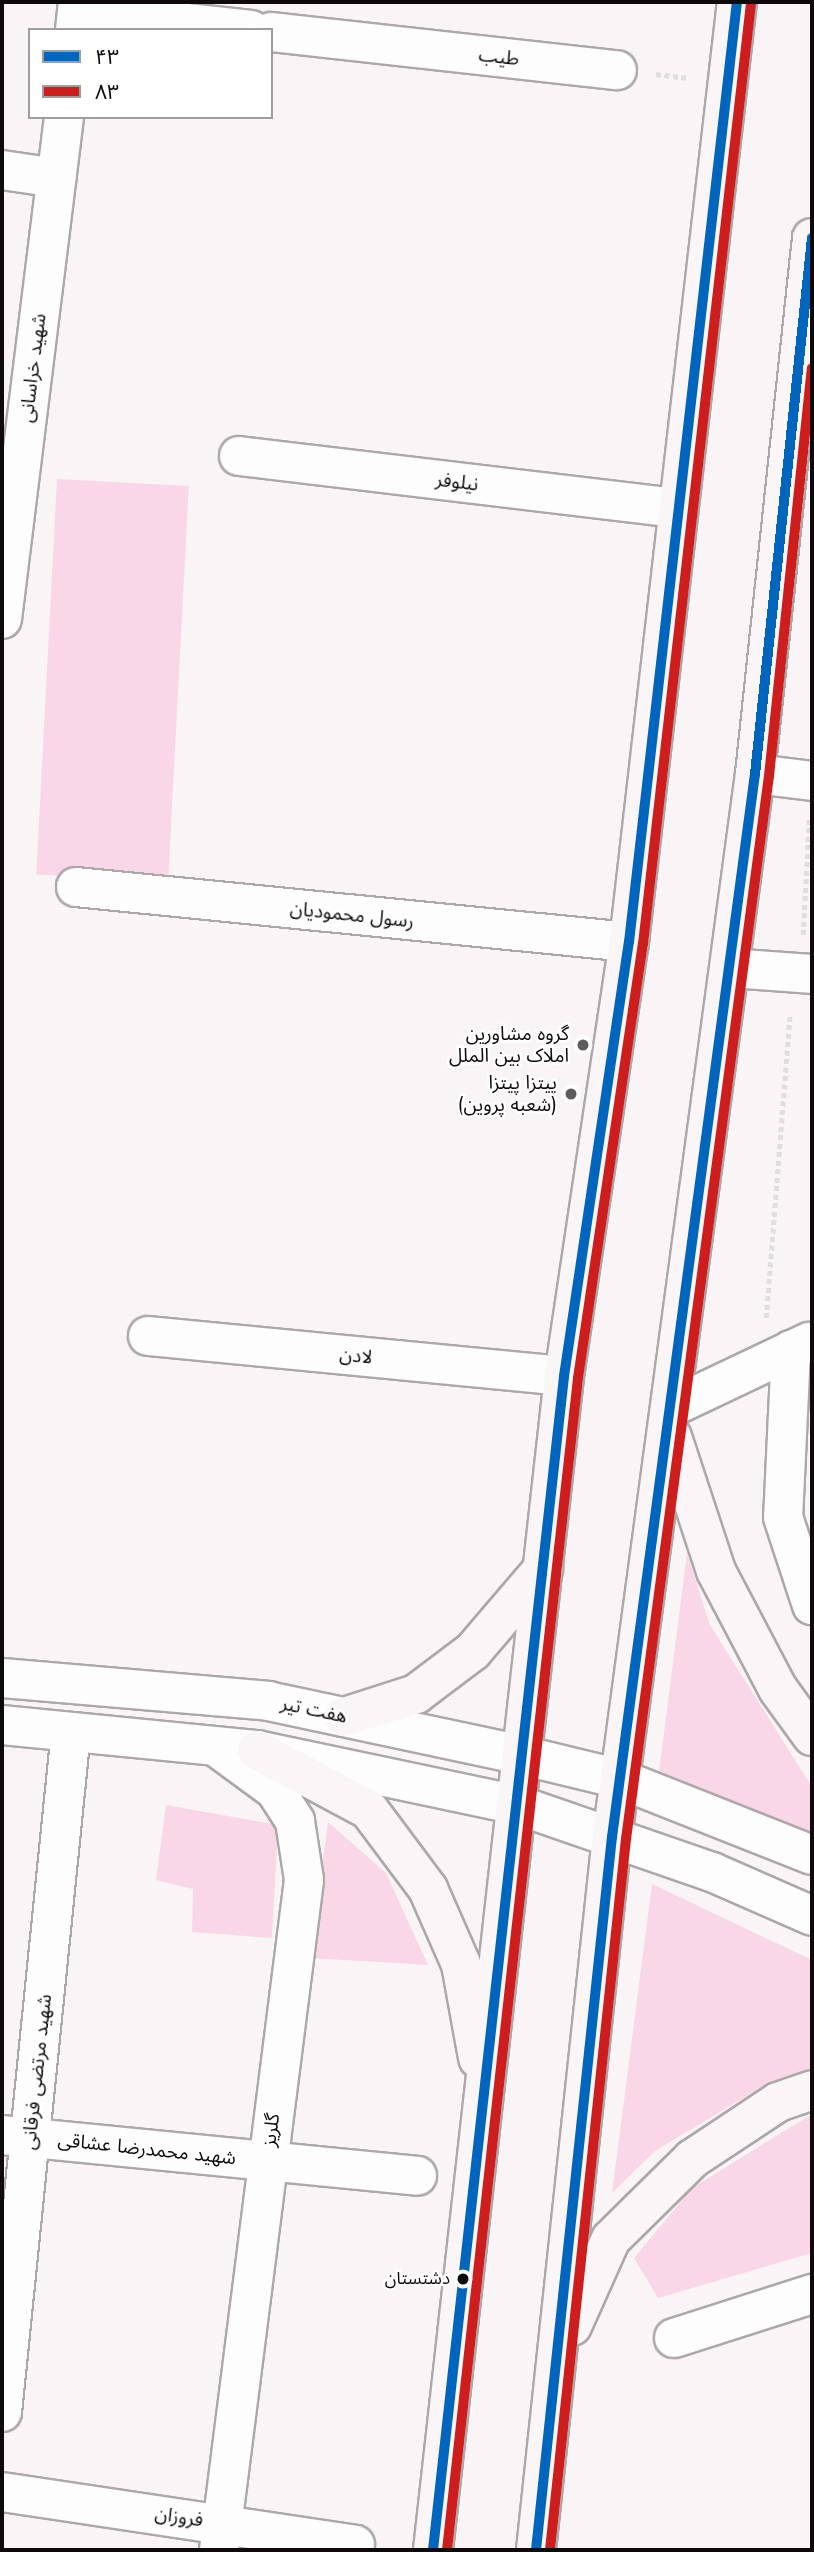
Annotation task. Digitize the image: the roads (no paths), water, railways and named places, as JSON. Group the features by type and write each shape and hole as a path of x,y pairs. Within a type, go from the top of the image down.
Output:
{"main road":[{"path":"433,2550 486,2104 521,1755 564,1376 629,942 675,508 737,2"},
{"path":"536,2550 559,2357 612,1837 671,1418 805,380 812,239"},
{"path":"671,1418 716,1571 778,1689 812,1736"},
{"path":"344,1717 416,1694 473,1651 543,1569"},
{"path":"257,1750 369,1810 428,1889 461,1964 486,2104"},
{"path":"559,2357 611,2239 692,2159 778,2102 812,2090"}],"street":[{"path":"76,14 229,28"},
{"name":"طیب","path":"273,32 617,70"},
{"name":"شهید خراسانی","path":"2,619 12,455 57,178 64,119"},
{"path":"2,170 57,178"},
{"name":"نیلوفر","path":"239,456 675,508"},
{"path":"755,774 811,795"},
{"name":"رسول محمودیان","path":"76,887 629,942"},
{"path":"730,968 804,975"},
{"name":"لادن","path":"148,1336 564,1376"},
{"path":"671,1418 788,1351"},
{"path":"788,1351 783,1517 812,1605"},
{"name":"هفت تیر","path":"2,1678 230,1698 344,1717 620,1779"},
{"path":"215,1746 236,1735 244,1721 230,1698"},
{"path":"2,1725 257,1750 518,1805 612,1837 812,1916"},
{"name":"شهید مرتضی فرقانی","path":"2,2412 16,2136 71,1732"},
{"name":"گلریز","path":"215,1746 275,1790 295,1821 304,1880 221,2537"},
{"path":"620,1779 812,1855"},
{"name":"شهید محمدرضا عشاقی","path":"16,2136 417,2176"},
{"path":"674,2338 812,2294"},
{"name":"فروزان","path":"2,2492 221,2537 355,2545"}],"place":[{"name":"گروه مشاورین املاک بین الملل","path":"583,1045"},
{"name":"پیتزا پیتزا (شعبه پروین)","path":"571,1094"},
{"name":"دشتستان","path":"463,2279"}]}
